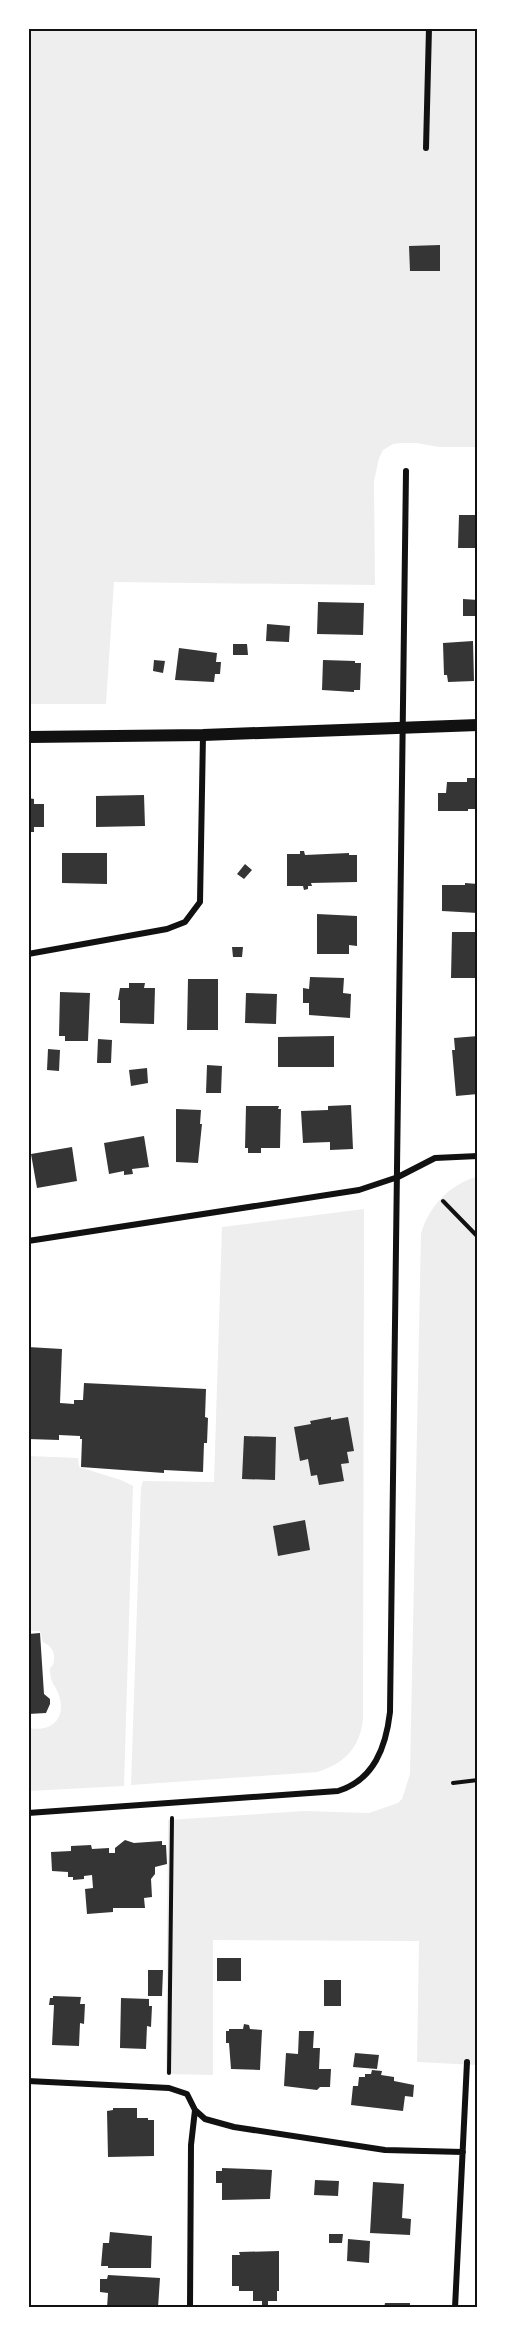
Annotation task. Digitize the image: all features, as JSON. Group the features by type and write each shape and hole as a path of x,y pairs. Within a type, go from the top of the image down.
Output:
{"main road":[{"path":"28,737 203,735 477,725"}],"street":[{"path":"426,148 429,28"},
{"path":"28,1813 338,1791 358,1782 375,1763 385,1742 390,1712 406,471"},
{"path":"28,954 167,929 185,922 200,902 203,735"},
{"path":"28,1241 359,1190 398,1177 435,1158 477,1156"},
{"path":"455,2307 467,2062"},
{"path":"28,2081 169,2088 187,2094 195,2110 205,2119 234,2127 385,2150 463,2152"},
{"path":"190,2307 191,2145 195,2110"}],"path":[{"path":"443,1201 477,1237"},
{"path":"453,1783 477,1780"},
{"path":"169,2088 172,1818"}],"shaded area":[{"path":"29,29 477,29 477,447 439,447 401,443 393,444 383,450 374,481 375,585 114,582 106,704 29,704"},
{"path":"477,1177 477,2065 417,2062 419,1941 213,1940 213,2075 166,2074 168,1820 304,1811 369,1813 398,1803 402,1799 410,1774 421,1234 429,1215 442,1198 458,1185"},
{"path":"364,1209 363,1719 358,1738 343,1759 317,1772 131,1785 141,1488 143,1481 214,1482 222,1227"},
{"path":"29,1456 78,1458 79,1467 133,1486 124,1786 29,1791 29,1728 43,1728 54,1724 61,1707 59,1694 50,1674 54,1661 53,1651 43,1642 40,1631 29,1631"}],"building":[{"path":"440,245 440,271 410,271 409,246"},
{"path":"459,515 478,515 478,548 458,548"},
{"path":"463,599 478,600 478,616 463,616"},
{"path":"318,602 364,603 363,635 317,634"},
{"path":"267,624 290,626 289,642 266,641"},
{"path":"473,641 474,681 448,682 447,675 444,675 443,643"},
{"path":"233,644 247,644 248,655 233,655"},
{"path":"179,648 217,653 216,662 221,662 220,674 215,674 214,682 175,680"},
{"path":"154,660 165,661 163,673 153,671"},
{"path":"323,660 361,663 360,690 354,690 354,692 322,690"},
{"path":"467,778 478,778 478,809 438,811 438,793 446,793 447,782 467,782"},
{"path":"144,795 145,826 96,827 96,796"},
{"path":"28,798 34,799 34,804 44,804 44,827 34,827 34,832 28,832"},
{"path":"300,851 304,851 305,855 349,853 349,855 357,855 357,882 311,883 312,886 304,890 303,886 287,886 287,854 300,854"},
{"path":"62,853 107,853 107,884 62,883"},
{"path":"245,864 252,870 244,879 237,874"},
{"path":"465,883 478,884 478,913 442,911 442,885 465,885"},
{"path":"317,914 357,916 357,946 349,945 349,954 317,954"},
{"path":"452,932 478,932 478,978 451,978"},
{"path":"232,947 243,947 242,957 233,957"},
{"path":"310,977 344,978 343,993 351,994 350,1018 309,1015 309,1003 303,1003 303,988 309,989"},
{"path":"188,979 218,979 218,1030 187,1030"},
{"path":"129,983 145,983 144,988 155,988 154,1024 120,1023 120,1000 118,1000 120,988 129,988"},
{"path":"60,992 90,993 88,1041 65,1041 65,1036 59,1036"},
{"path":"246,993 277,994 276,1024 245,1023"},
{"path":"334,1036 334,1067 278,1067 278,1037"},
{"path":"478,1036 478,1094 456,1096 452,1050 455,1050 454,1038"},
{"path":"98,1039 112,1040 111,1063 97,1063"},
{"path":"48,1049 60,1050 59,1071 47,1070"},
{"path":"207,1065 222,1066 221,1093 206,1093"},
{"path":"147,1068 148,1083 131,1086 129,1070"},
{"path":"351,1105 353,1149 330,1150 330,1142 303,1143 301,1111 328,1110 328,1106"},
{"path":"246,1106 279,1106 278,1109 281,1109 280,1148 261,1148 261,1153 248,1153 248,1148 245,1148"},
{"path":"176,1109 201,1110 198,1163 176,1162"},
{"path":"144,1136 149,1167 132,1169 133,1174 124,1175 124,1171 109,1174 104,1143"},
{"path":"72,1147 77,1181 37,1188 31,1154"},
{"path":"28,1347 62,1349 60,1403 74,1404 74,1400 83,1400 84,1383 206,1389 205,1417 208,1418 203,1472 164,1470 164,1473 81,1467 82,1439 80,1436 59,1435 59,1440 28,1439"},
{"path":"331,1417 331,1420 348,1417 354,1451 347,1452 349,1463 341,1464 344,1481 319,1485 317,1475 311,1476 308,1459 300,1461 294,1427"},
{"path":"244,1436 276,1437 275,1480 242,1479"},
{"path":"305,1520 310,1550 278,1556 273,1526"},
{"path":"40,1633 44,1694 50,1699 50,1704 46,1713 28,1714 28,1634"},
{"path":"125,1840 134,1843 162,1841 162,1845 166,1845 167,1864 155,1867 155,1874 151,1879 152,1897 144,1898 145,1908 113,1908 113,1912 87,1914 85,1889 93,1888 92,1875 84,1876 84,1879 73,1880 73,1877 68,1877 68,1872 52,1871 51,1852 71,1851 71,1846 91,1845 92,1849 109,1848 109,1853 115,1853 115,1848"},
{"path":"217,1958 241,1958 241,1981 217,1981"},
{"path":"148,1970 163,1970 162,1996 148,1996"},
{"path":"324,1980 341,1980 341,2006 324,2006"},
{"path":"53,1996 81,1997 80,2004 85,2004 84,2024 80,2023 79,2046 52,2045 54,2005 49,2005 50,1998"},
{"path":"121,1998 149,1999 149,2006 152,2006 151,2027 147,2026 146,2049 120,2048"},
{"path":"244,2024 249,2025 250,2029 262,2030 260,2070 231,2069 226,2031 243,2029"},
{"path":"299,2031 314,2031 313,2048 320,2048 319,2069 331,2069 330,2087 320,2087 317,2090 284,2086 286,2053 298,2054"},
{"path":"355,2053 379,2055 377,2069 353,2067"},
{"path":"372,2070 382,2071 381,2075 394,2077 394,2081 414,2085 413,2097 405,2096 403,2111 351,2105 353,2086 358,2086 359,2077 371,2074"},
{"path":"113,2108 137,2108 137,2118 154,2120 154,2156 108,2157 107,2111"},
{"path":"222,2168 272,2170 270,2199 222,2200 222,2183 216,2183 216,2171 222,2171"},
{"path":"315,2180 339,2181 338,2196 314,2195"},
{"path":"373,2182 404,2184 402,2218 411,2219 410,2235 370,2233"},
{"path":"110,2232 152,2236 151,2268 101,2266 103,2243 109,2243"},
{"path":"329,2234 343,2234 342,2243 329,2243"},
{"path":"348,2239 370,2241 369,2263 347,2261"},
{"path":"279,2251 277,2301 268,2301 268,2305 262,2305 262,2301 253,2301 253,2291 239,2291 239,2286 232,2286 232,2255 240,2255 239,2252"},
{"path":"108,2275 160,2278 158,2308 107,2308 108,2293 100,2292 100,2279 107,2279"},
{"path":"385,2303 410,2303 410,2308 384,2308"}]}
